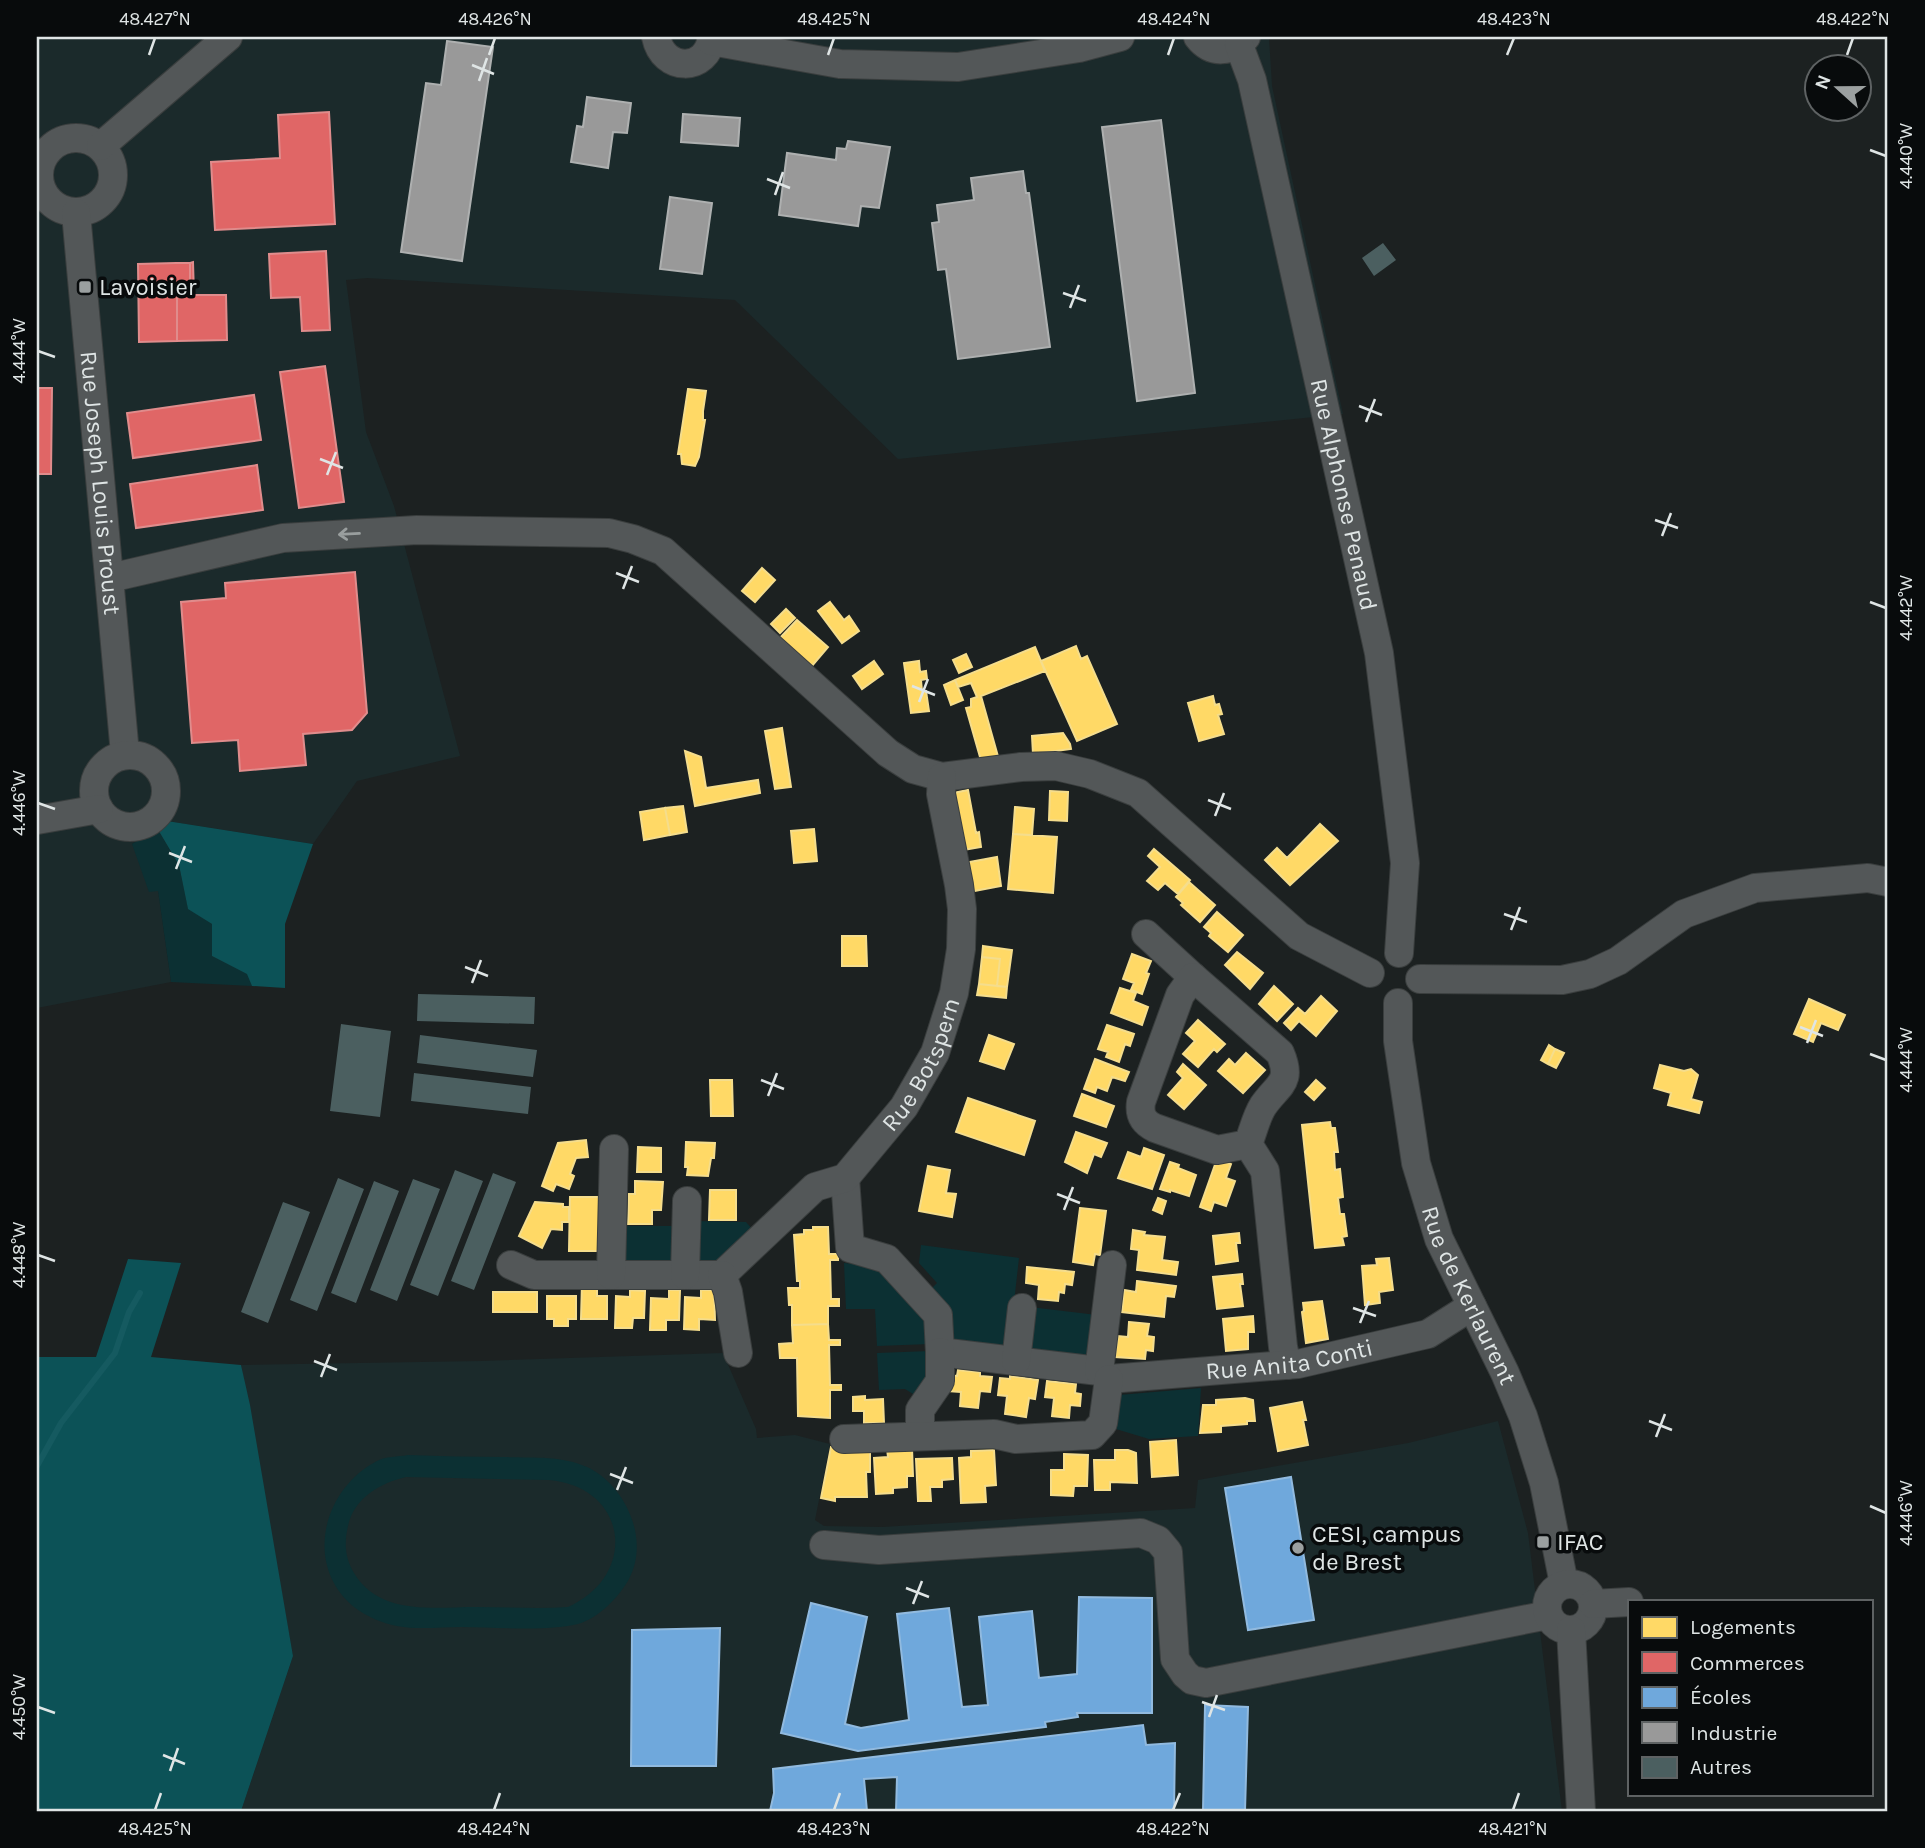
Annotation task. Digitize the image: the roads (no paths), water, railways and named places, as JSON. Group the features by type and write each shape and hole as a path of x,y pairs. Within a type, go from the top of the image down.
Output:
{"street":[{"path":"100,146 228,37"},
{"path":"656,37 663,54 678,63 695,61 709,49 711,39 840,64 958,67 1079,48 1121,37"},
{"path":"1198,37 1215,49 1230,49 1242,41"},
{"name":"Rue Alphonse Penaud","path":"1242,41 1379,653 1405,863 1413,968"},
{"path":"75,137 89,139 100,146 110,158 114,173 112,188 104,201 91,210 76,213 61,210 49,201 41,188 38,173 50,148 61,140 75,137"},
{"name":"Rue Joseph Louis Proust","path":"76,213 125,754"},
{"path":"110,578 283,538 417,530 609,533 633,539 663,551 888,753 913,769 942,777 1021,767 1056,766 1090,774 1138,793 1299,936 1370,973"},
{"path":"125,754 143,757 158,767 165,783 164,801 155,817 139,826 124,826 109,821 99,809 94,792 97,775 108,761 125,754"},
{"name":"Rue Botspern","path":"845,1178 904,1107 921,1081 942,1033 954,993 961,949 962,909 941,794 942,777"},
{"path":"37,820 99,809"},
{"path":"1413,968 1413,995 1398,1003 1390,1003 1376,995 1369,981 1377,959 1384,955 1413,968 1562,980 1590,974 1618,961 1684,914 1755,888 1868,878 1888,882"},
{"path":"1146,934 1280,1053 1286,1067 1283,1084 1262,1107 1248,1144"},
{"path":"1193,977 1180,995 1154,1066 1141,1102 1142,1118 1155,1128 1217,1150 1248,1144"},
{"name":"Rue de Kerlaurent","path":"1398,1003 1398,1041 1416,1163 1440,1239 1523,1416 1544,1483 1564,1584"},
{"path":"1248,1144 1265,1171 1287,1365"},
{"path":"611,1275 614,1149"},
{"path":"511,1265 534,1275 722,1275 815,1187 845,1178 850,1248 887,1259 937,1315 940,1381 920,1410 920,1436"},
{"path":"685,1275 687,1201"},
{"path":"844,1439 994,1434 1016,1438 1092,1436 1103,1423 1112,1265"},
{"path":"722,1275 728,1292 738,1353"},
{"name":"Rue Anita Conti","path":"940,1352 1104,1375 1287,1365 1428,1334 1472,1306"},
{"path":"1016,1361 1022,1308"},
{"path":"824,1545 879,1550 1141,1533 1158,1540 1168,1552 1175,1659 1185,1674 1206,1683 1559,1623 1578,1629 1590,1619 1592,1604 1590,1596 1579,1586 1564,1584 1552,1593 1548,1600 1559,1623 1581,1811"},
{"path":"1592,1604 1628,1602"}],"waterway":[{"path":"37,1466 61,1423 115,1353 129,1312 140,1293"}],"place":[{"name":"Lavoisier","path":"85,287"},
{"name":"IFAC","path":"1543,1542"},
{"name":"CESI, campus de Brest","path":"1298,1548"}]}
